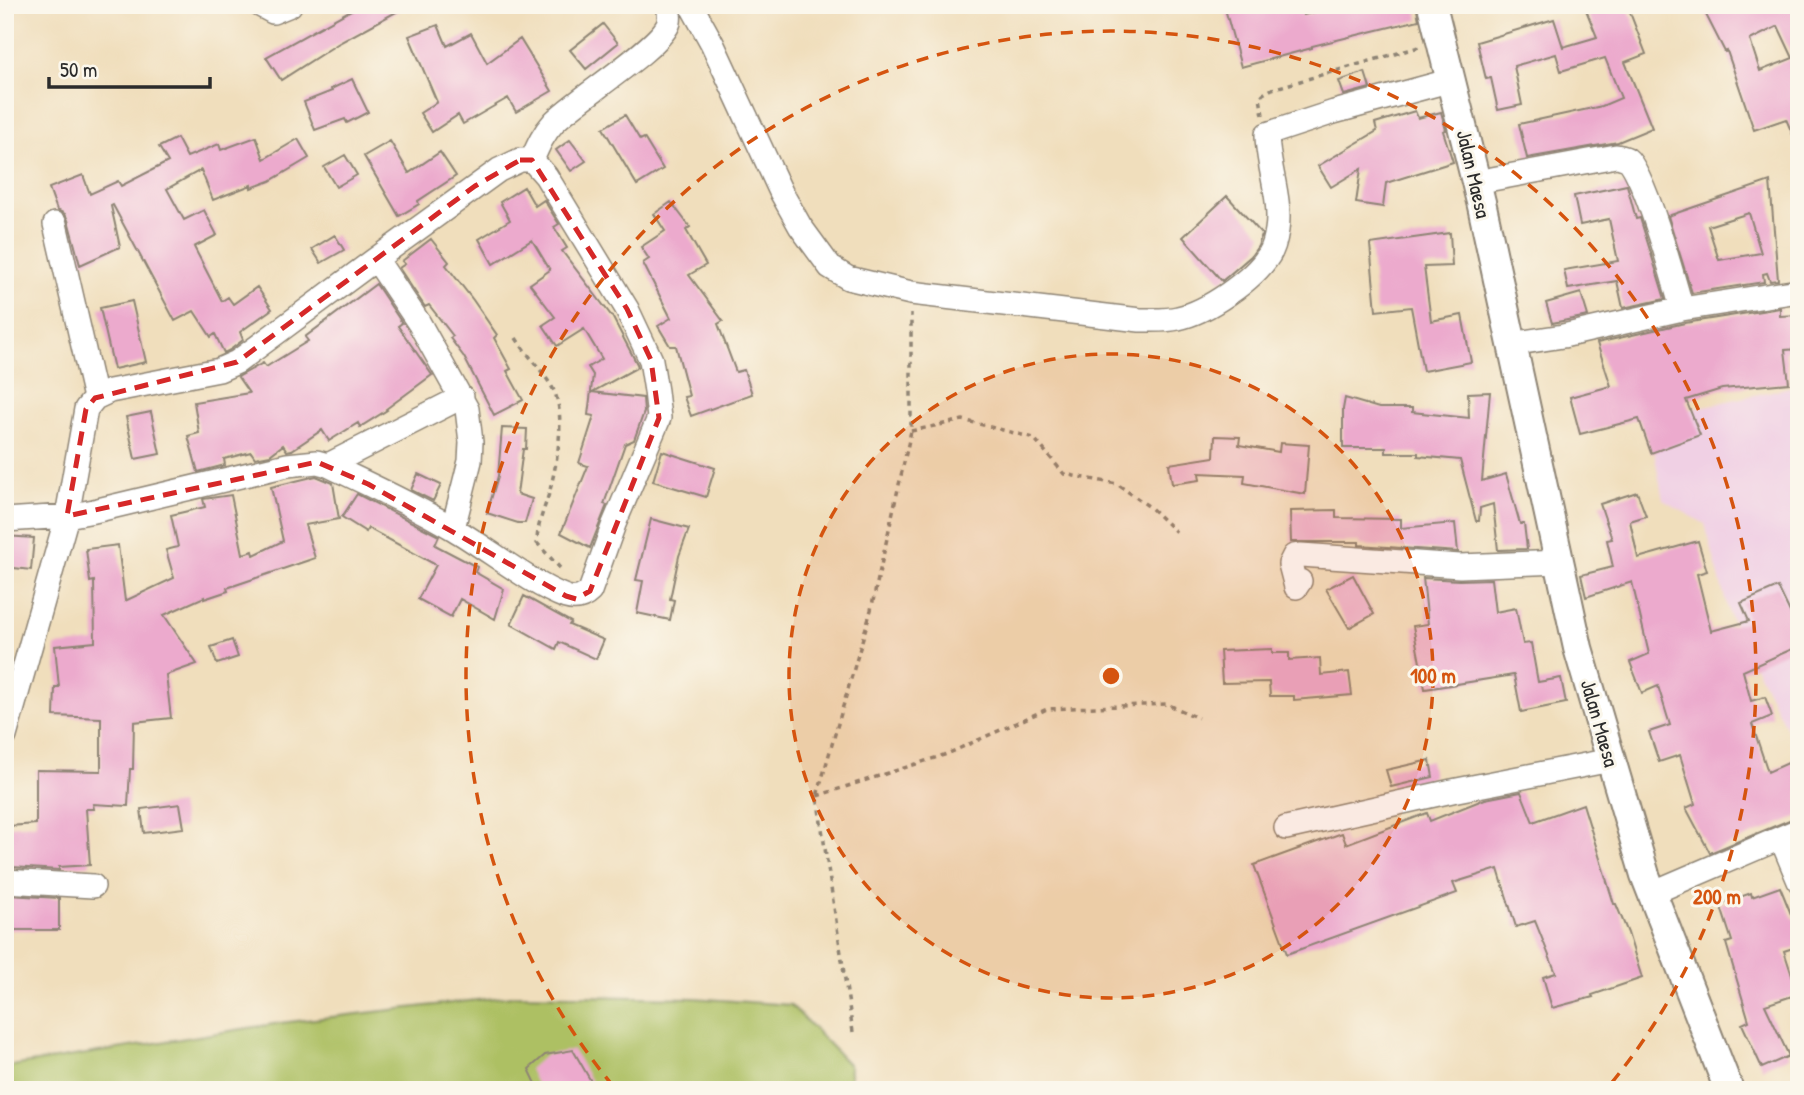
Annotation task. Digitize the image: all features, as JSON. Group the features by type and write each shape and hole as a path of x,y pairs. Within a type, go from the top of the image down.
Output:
{"street":[{"path":"261,5 273,12 290,5"},
{"path":"532,160 540,141 552,124 647,49 663,32 669,22 668,5"},
{"path":"691,5 712,43 781,192 800,226 830,267 848,278 911,293 1140,320 1178,318 1215,303 1258,269 1270,253 1278,228 1267,134 1334,112 1452,80"},
{"name":"Jalan Maesa","path":"1432,5 1476,182 1578,648 1652,893 1729,1090"},
{"path":"1476,182 1616,156 1626,159 1637,175 1661,237 1682,309"},
{"path":"5,520 67,516 288,465 317,462 328,465 453,528 554,590 576,599 590,591 614,524 659,418 651,360 627,309 546,176 532,160 520,160 499,170 237,362 219,370 110,391 95,398 86,409 67,516 5,736"},
{"path":"55,224 95,398"},
{"path":"376,259 419,323 467,409 470,461 453,528"},
{"path":"1511,344 1563,336 1682,309 1799,291"},
{"path":"328,465 462,397"},
{"path":"1300,581 1296,586 1290,564 1294,556 1301,555 1460,566 1560,562"},
{"path":"1286,828 1452,791 1611,760"},
{"path":"1652,893 1790,834 1799,881"},
{"path":"5,881 93,886"}],"path":[{"path":"1267,134 1260,98 1263,94 1442,40"},
{"path":"853,1032 817,796 871,610 911,431 911,293"},
{"path":"516,338 552,386 558,401 557,448 550,490 537,527 537,542 585,596"},
{"path":"911,431 963,420 1034,438 1064,474 1117,484 1151,508 1176,533"},
{"path":"817,796 947,754 1047,709 1167,704 1198,718"}],"highlighted area":[{"path":"520,160 532,160 627,309 651,360 656,391 659,418 590,591 576,599 566,596 368,484 317,462 67,516 86,409 95,398 237,362 475,186"}],"shaded area":[{"path":"1799,385 1799,754 1729,614 1705,524 1663,500 1648,419"}],"green space":[{"path":"520,995 693,998 791,1005 849,1065 852,1090 5,1090 5,1067 280,1023"}],"building":[{"path":"360,5 409,5 339,43 281,80 266,57"},
{"path":"1224,5 1301,5 1303,15 1345,5 1416,5 1419,20 1312,46 1241,67"},
{"path":"1584,5 1627,5 1646,54 1625,62 1652,128 1618,142 1527,158 1519,124 1602,106 1621,98 1605,58 1561,71 1556,54 1514,66 1522,105 1498,110 1491,78 1486,79 1477,42 1554,19 1563,47 1597,37"},
{"path":"1701,5 1799,5 1799,149 1786,119 1754,130 1727,51 1725,52","holes":["1778,26 1793,58 1760,71 1750,40"]},
{"path":"603,24 618,43 586,69 570,50"},
{"path":"438,25 447,46 471,33 487,63 520,39 552,91 516,112 508,98 463,124 458,115 432,132 420,113 437,102 409,36"},
{"path":"1365,72 1370,88 1344,95 1339,81"},
{"path":"352,79 368,112 347,123 345,119 315,130 304,102 332,91 331,89"},
{"path":"1415,111 1418,118 1441,112 1446,130 1443,131 1453,162 1386,183 1383,207 1356,203 1361,169 1331,187 1318,166 1377,131 1375,123"},
{"path":"625,115 640,140 644,138 663,169 637,185 603,128"},
{"path":"256,137 264,159 298,139 309,158 270,181 251,188 251,185 213,200 201,170 167,189 184,220 204,210 217,235 194,247 222,301 228,297 233,304 257,287 272,309 240,332 243,340 224,353 215,334 211,337 194,311 175,321 113,205 111,206 120,247 80,265 68,220 65,214 57,210 49,188 83,175 90,194 118,181 121,186 168,162 159,147 177,138 187,157 219,144 221,150"},
{"path":"570,140 586,161 571,171 556,150"},
{"path":"390,141 409,173 440,152 456,176 399,216 364,156"},
{"path":"345,155 357,175 336,187 324,167"},
{"path":"1770,181 1778,280 1770,281 1767,273 1763,274 1764,282 1692,293 1668,216","holes":["1749,213 1761,253 1719,260 1708,226"]},
{"path":"1627,185 1636,219 1640,218 1665,299 1623,308 1617,281 1568,289 1564,270 1618,261 1609,219 1580,225 1574,196"},
{"path":"524,187 535,206 544,200 559,224 554,227 567,248 562,251 613,318 638,367 592,392 643,398 644,412 634,440 625,444 604,504 607,505 590,548 561,533 588,466 579,463 594,416 588,415 593,375 588,367 602,359 584,329 557,346 543,325 555,317 530,284 550,270 532,240 493,264 479,239 510,220 500,202"},
{"path":"1227,196 1262,234 1251,256 1222,281 1183,237"},
{"path":"671,202 690,227 686,230 706,265 689,275 723,321 718,324 736,372 744,370 752,394 691,416 684,397 689,396 676,346 670,346 658,326 671,318 643,263 649,259 641,247 665,231 654,214"},
{"path":"1450,233 1452,266 1424,267 1431,321 1462,315 1471,362 1423,371 1411,307 1376,311 1370,244"},
{"path":"335,235 344,250 321,263 312,249"},
{"path":"431,239 449,262 446,265 497,335 494,338 511,369 507,371 523,400 494,415 464,357 450,338 453,336 429,305 425,307 399,268 405,264 402,261"},
{"path":"376,284 402,323 398,326 432,375 387,410 360,427 358,423 329,441 322,430 292,450 287,451 283,445 270,455 255,458 251,452 224,459 225,465 198,472 188,436 199,433 194,402 249,393 238,377 263,363 266,367 308,341 305,337"},
{"path":"1581,293 1588,316 1552,323 1546,303"},
{"path":"132,301 146,362 114,369 100,308"},
{"path":"1780,308 1780,316 1799,315 1799,349 1785,350 1789,383 1722,389 1686,400 1700,435 1651,453 1639,419 1580,434 1570,397 1611,386 1597,343 1685,323"},
{"path":"1490,392 1482,481 1506,474 1520,524 1524,524 1527,549 1498,550 1493,504 1480,508 1479,521 1476,521 1460,460 1418,456 1418,453 1386,453 1386,448 1343,448 1345,398 1379,408 1412,408 1412,412 1469,418 1468,393"},
{"path":"151,412 160,454 135,459 126,417"},
{"path":"502,428 527,429 517,494 532,499 525,523 487,513 498,476"},
{"path":"1215,436 1240,437 1239,445 1279,452 1280,443 1309,445 1305,494 1244,483 1245,475 1199,473 1200,480 1172,484 1169,464 1214,457"},
{"path":"662,451 715,468 706,497 653,481"},
{"path":"418,474 441,485 433,501 411,490"},
{"path":"316,476 333,483 339,519 305,525 315,558 227,588 228,591 204,597 164,615 197,664 166,675 171,718 134,722 133,769 130,769 128,806 93,804 94,809 86,809 90,865 59,867 59,870 12,867 9,826 36,824 36,770 101,771 101,718 54,716 55,687 59,687 55,646 95,642 94,581 90,582 86,549 118,545 125,601 174,578 166,550 178,547 171,515 205,507 203,499 231,495 243,554 253,551 254,555 283,541 271,487"},
{"path":"1637,492 1646,516 1630,521 1638,558 1698,541 1707,571 1697,574 1711,631 1749,621 1741,603 1778,587 1799,631 1799,646 1743,671 1751,701 1765,697 1772,716 1752,724 1768,772 1799,758 1799,816 1710,853 1686,808 1695,804 1680,755 1659,762 1649,732 1670,725 1658,686 1642,693 1630,662 1649,654 1632,582 1586,597 1581,575 1613,567 1607,540 1612,539 1600,504"},
{"path":"357,494 439,536 435,545 477,567 475,572 504,589 495,619 460,599 451,617 418,599 436,565 368,528 366,532 342,517"},
{"path":"1336,510 1336,518 1401,519 1401,528 1455,523 1458,552 1359,545 1359,542 1291,542 1290,511"},
{"path":"651,519 689,529 679,556 670,599 674,600 670,620 637,613 643,581 636,580"},
{"path":"5,536 34,538 31,570 5,567"},
{"path":"1353,575 1374,614 1349,628 1326,589"},
{"path":"1423,578 1491,579 1495,612 1516,608 1523,644 1531,643 1538,682 1561,678 1566,703 1521,712 1514,675 1425,689 1413,626 1428,624"},
{"path":"524,596 571,622 569,625 604,640 596,659 559,642 556,649 511,624"},
{"path":"232,640 238,657 217,664 211,647"},
{"path":"1272,649 1272,653 1289,653 1289,660 1320,658 1321,675 1349,672 1352,695 1294,700 1294,696 1270,696 1269,682 1222,683 1220,651"},
{"path":"1430,760 1433,777 1391,787 1386,770"},
{"path":"1521,792 1533,822 1583,804 1614,904 1628,933 1642,978 1592,995 1593,997 1552,1008 1543,977 1556,973 1535,921 1516,927 1498,869 1453,883 1457,893 1287,954 1254,865 1342,833 1346,844 1427,813 1430,821 1485,799"},
{"path":"180,804 184,828 144,833 141,809"},
{"path":"1780,887 1793,919 1799,916 1799,946 1784,951 1798,994 1765,1005 1789,1056 1762,1068 1742,1024 1749,1021 1726,943 1732,941 1720,904 1751,893 1752,897"},
{"path":"8,895 59,898 59,930 8,930"},
{"path":"573,1050 596,1090 539,1090 529,1069 545,1055"}]}
